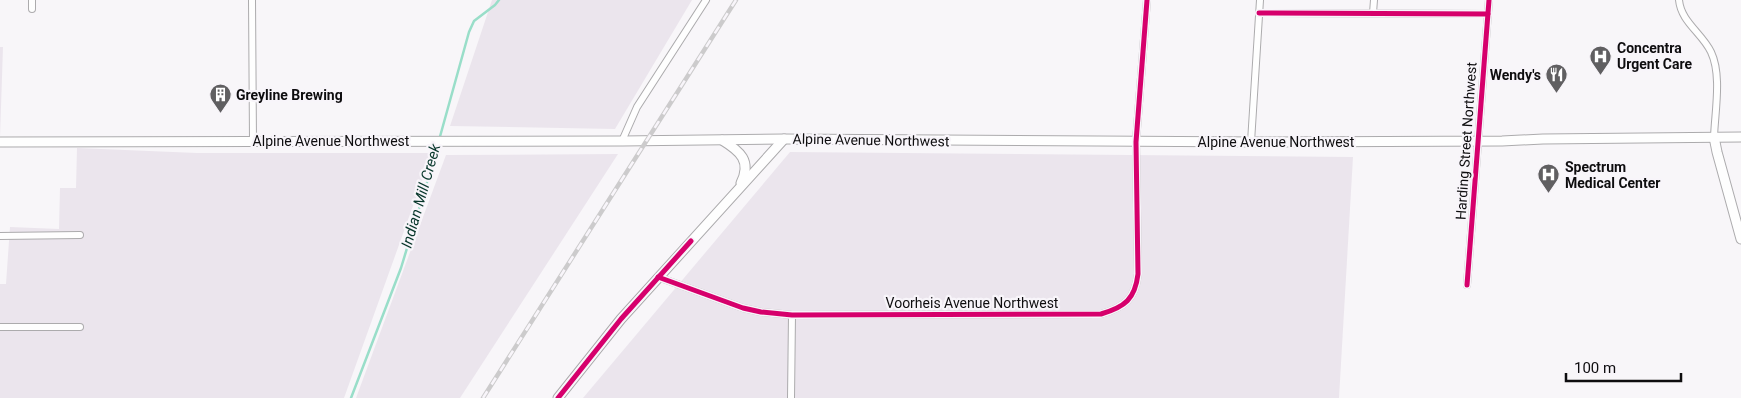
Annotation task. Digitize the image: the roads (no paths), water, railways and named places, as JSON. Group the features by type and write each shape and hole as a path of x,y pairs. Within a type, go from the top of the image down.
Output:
{"main road":[{"path":"1714,137 1741,239"},
{"name":"Alpine Avenue Northwest","path":"0,142 784,139 1477,142 1741,137"},
{"path":"558,398 600,345 658,278 784,139"},
{"path":"721,140 738,151 744,162 744,175 738,190"}],"street":[{"path":"32,0 32,9"},
{"path":"252,0 253,141"},
{"path":"622,141 637,107 706,0"},
{"name":"Voorheis Avenue Northwest","path":"658,278 743,308 792,315 1101,314 1116,310 1128,301 1136,289 1138,274 1136,142 1147,0"},
{"path":"1251,142 1260,0"},
{"path":"1373,14 1374,0"},
{"name":"Harding Street Northwest","path":"1467,284 1489,0"},
{"path":"1679,0 1686,19 1705,40 1715,64 1714,137"},
{"path":"1259,13 1488,14"},
{"path":"0,236 80,235"},
{"path":"791,398 792,315"},
{"path":"0,327 80,327"}],"waterway":[{"name":"Indian Mill Creek","path":"351,398 401,268 469,32 474,21 499,0"}],"railway":[{"path":"483,398 736,0"}],"place":[{"name":"Concentra Urgent Care","path":"1601,75"},
{"name":"Wendy's","path":"1557,94"},
{"name":"Greyline Brewing","path":"220,114"},
{"name":"Spectrum Medical Center","path":"1549,194"}]}
